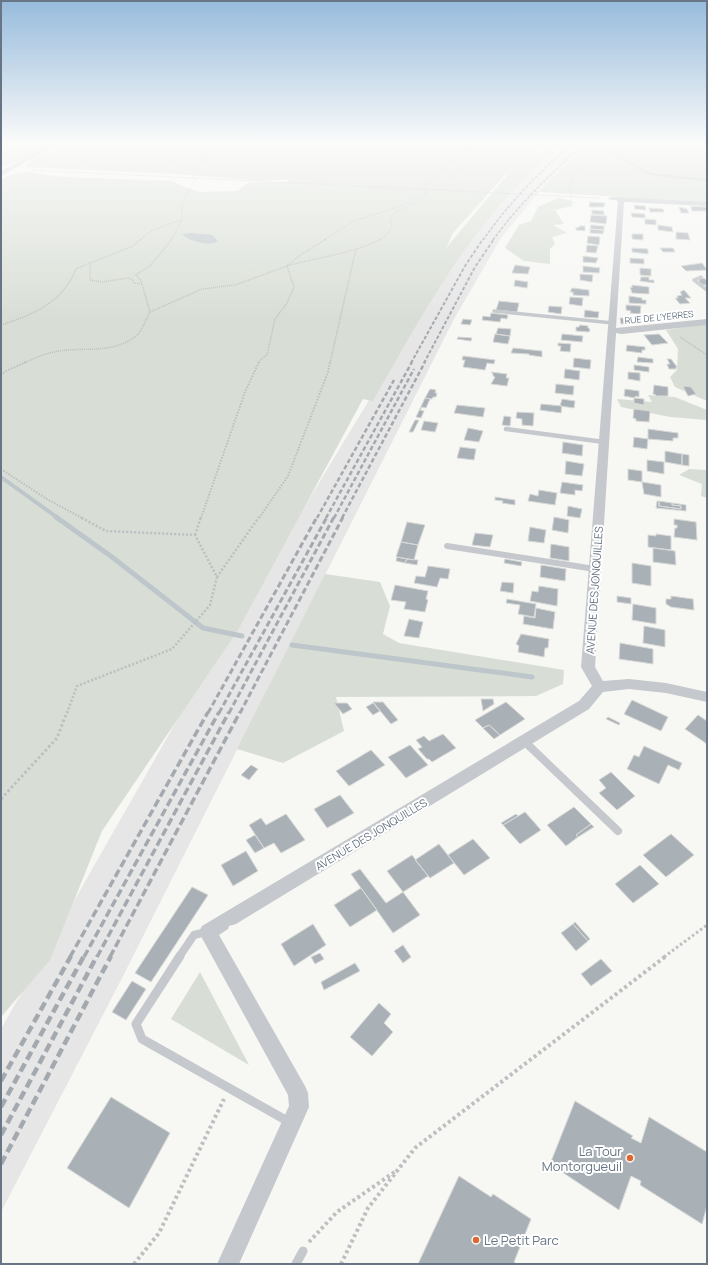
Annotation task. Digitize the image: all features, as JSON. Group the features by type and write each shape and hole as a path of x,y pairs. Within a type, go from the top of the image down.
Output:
{"street":[{"name":"AVENUE DES JONQUILLES","path":"220,924 584,705 599,687 588,667 613,327 616,201"},
{"name":"AVENUE DES JONQUILLES","path":"653,201 707,204"},
{"name":"RUE DE L'YERRES","path":"613,327 622,330 707,322"},
{"path":"599,687 629,684 666,688 707,697"},
{"path":"220,924 298,1093 299,1107 228,1264"}],"lane":[{"path":"701,277 694,280 707,290"},
{"path":"494,311 613,327"},
{"path":"506,429 604,442"},
{"path":"447,546 595,569"},
{"path":"524,741 618,831"},
{"path":"220,924 194,935 136,1024 142,1039 292,1123"},
{"path":"296,1264 303,1251"}],"path":[{"path":"150,312 142,284 136,275 151,265 169,244 182,220 183,201"},
{"path":"287,266 299,256 354,221 401,206 411,201"},
{"path":"1,375 6,371 42,355 60,350 105,349 118,346 137,334 150,312 202,290 235,285 310,259 356,249 384,237 392,227 390,220 395,212 420,201"},
{"path":"1,325 20,319 37,311 57,298 74,276 76,268 133,246 145,235 162,226 182,220"},
{"path":"1,799 57,738 77,686 172,648 210,605 216,577 288,476 328,372 356,249"},
{"path":"90,263 90,280 102,282 128,278 133,280 134,283 142,284"},
{"path":"216,577 195,535 245,392 260,360 267,355 275,319 287,303 294,287 287,266"},
{"path":"664,326 707,355"},
{"path":"1,469 46,498 106,531 195,535"},
{"path":"341,1264 368,1208 415,1148 707,925"},
{"path":"134,1264 159,1233 229,1089"},
{"path":"303,1251 313,1236 338,1212 399,1169"}],"shaded area":[{"path":"1,201 482,201 453,233 446,249 485,201 503,201 481,227 442,283 373,401 363,399 238,630 102,831 50,960 1,1017"},
{"path":"499,201 532,201 501,238 454,319 122,978 1,1212 1,1029 200,680 459,251"},
{"path":"551,201 573,201 572,206 555,210 564,224 553,225 567,233 552,237 555,244 550,249 550,264 524,261 505,248 519,225 531,221 538,207"},
{"path":"192,233 212,235 218,241 214,243 199,242 189,239 182,234"},
{"path":"707,324 707,401 675,387 670,377 677,370 678,349 666,330"},
{"path":"648,395 675,397 707,410 707,420 670,417 621,407 617,399 652,402"},
{"path":"689,469 707,470 707,498 701,496 702,484 679,475"},
{"path":"325,574 380,582 390,606 383,634 399,643 564,670 563,684 536,696 336,697 344,731 283,763 237,749"},
{"path":"200,972 249,1065 171,1019"}],"building":[{"path":"590,202 605,203 604,207 589,207"},
{"path":"634,205 645,206 646,210 635,209"},
{"path":"691,206 706,207 707,211 692,211"},
{"path":"679,207 687,209 689,213 681,213"},
{"path":"649,208 663,209 664,212 650,212"},
{"path":"592,210 604,211 604,215 592,214"},
{"path":"631,213 645,214 645,218 632,217"},
{"path":"591,215 607,216 606,224 590,222"},
{"path":"645,219 656,220 656,225 645,224"},
{"path":"591,225 604,226 604,230 590,229"},
{"path":"658,225 672,227 673,232 658,230"},
{"path":"579,226 585,226 585,231 576,230 576,227 579,228"},
{"path":"590,229 604,230 603,234 590,233"},
{"path":"676,232 688,233 690,240 676,239"},
{"path":"632,234 643,234 643,240 632,239"},
{"path":"588,236 600,237 599,245 587,243"},
{"path":"587,245 598,246 596,253 586,252"},
{"path":"632,248 648,249 648,254 632,252"},
{"path":"660,248 673,248 675,252 663,252"},
{"path":"583,256 598,258 596,263 583,262"},
{"path":"630,258 644,259 644,264 630,263"},
{"path":"702,263 707,270 686,271 681,266"},
{"path":"515,265 530,267 528,274 512,273"},
{"path":"583,266 600,268 599,273 583,272"},
{"path":"640,268 651,269 651,276 640,275"},
{"path":"580,274 593,275 592,282 580,280"},
{"path":"641,277 649,277 649,280 654,280 654,283 640,281"},
{"path":"704,278 707,281 707,285 703,285 699,282 699,279"},
{"path":"515,280 528,282 527,288 514,286"},
{"path":"632,285 649,287 649,294 632,293 630,287 632,288"},
{"path":"572,288 589,290 589,296 573,295 573,292 570,292"},
{"path":"684,290 691,298 685,298 690,303 680,304 675,298 682,295 680,292"},
{"path":"629,296 642,298 642,300 646,300 646,304 629,303"},
{"path":"570,297 583,298 582,306 569,304"},
{"path":"499,301 519,303 517,312 496,310"},
{"path":"626,305 641,306 640,314 630,313 631,311 626,310"},
{"path":"549,306 562,307 561,314 548,312"},
{"path":"585,310 599,312 598,318 584,317"},
{"path":"491,313 508,315 507,319 501,318 500,322 482,320 483,316 490,317"},
{"path":"665,313 671,319 661,320 655,314"},
{"path":"620,318 634,318 636,321 621,324"},
{"path":"463,319 472,320 470,325 461,324"},
{"path":"580,325 588,326 590,329 589,332 576,331 576,327 579,327"},
{"path":"498,328 511,329 510,336 496,334"},
{"path":"495,334 510,336 508,344 493,342"},
{"path":"562,334 583,336 582,342 561,340"},
{"path":"659,334 668,343 652,345 644,335"},
{"path":"458,337 472,338 471,341 457,339"},
{"path":"558,343 571,344 570,352 560,351 561,346 558,346"},
{"path":"627,345 645,347 645,350 642,350 642,353 626,351"},
{"path":"513,348 542,351 542,357 529,354 511,353"},
{"path":"463,356 495,360 494,364 487,363 485,370 463,367 465,360 462,360"},
{"path":"638,357 653,359 653,363 637,362"},
{"path":"574,358 591,360 590,369 573,367"},
{"path":"667,359 671,359 677,367 676,369 669,369 667,364 670,364"},
{"path":"634,365 649,367 649,372 634,370"},
{"path":"565,369 580,371 579,380 564,378"},
{"path":"491,372 507,374 506,378 509,378 507,386 491,384 495,377"},
{"path":"628,372 640,373 640,381 628,379"},
{"path":"556,384 574,386 573,395 555,393"},
{"path":"654,385 668,387 668,396 656,396 653,394"},
{"path":"683,386 691,387 696,394 688,396"},
{"path":"430,389 436,390 436,397 433,397 432,399 425,398"},
{"path":"625,389 639,391 639,397 635,396 635,398 624,396"},
{"path":"425,398 430,399 426,408 422,407 420,410 424,411 421,418 416,417"},
{"path":"634,398 644,399 644,405 634,403"},
{"path":"562,399 575,401 574,408 560,406"},
{"path":"541,404 562,406 561,413 540,410"},
{"path":"457,405 485,408 483,417 454,413"},
{"path":"634,409 650,411 649,422 636,421 636,419 633,418"},
{"path":"517,412 534,413 533,426 522,425 522,419 516,418"},
{"path":"504,416 511,417 510,426 502,425"},
{"path":"415,420 419,420 413,432 409,432"},
{"path":"424,421 438,423 435,432 421,430"},
{"path":"468,428 483,431 479,442 464,440"},
{"path":"648,429 678,433 678,438 673,438 673,441 648,439"},
{"path":"634,437 648,439 647,449 633,447"},
{"path":"563,442 583,445 582,456 562,453"},
{"path":"460,447 476,449 474,460 457,458"},
{"path":"665,451 682,454 682,465 665,462"},
{"path":"682,454 689,455 689,466 682,465"},
{"path":"647,460 664,462 664,474 647,471"},
{"path":"566,461 584,464 582,476 565,474"},
{"path":"628,469 642,471 642,482 628,480"},
{"path":"562,482 583,485 582,491 575,490 575,495 560,493"},
{"path":"642,482 661,485 661,497 644,494"},
{"path":"539,490 557,493 555,505 528,501 530,494 538,496"},
{"path":"495,497 515,500 515,505 502,503 503,501 495,500"},
{"path":"657,501 659,501 659,506 681,509 681,506 672,505 672,503 686,505 686,511 656,508"},
{"path":"659,501 681,506 681,509 659,506"},
{"path":"568,506 582,509 580,518 567,516"},
{"path":"554,517 569,520 568,533 552,530"},
{"path":"674,519 696,522 697,540 674,537 675,528 677,528 677,525 674,525"},
{"path":"407,522 425,525 418,545 401,542"},
{"path":"530,527 546,530 544,543 528,541"},
{"path":"475,533 493,535 490,547 472,545"},
{"path":"656,534 671,536 671,550 648,547 648,535 656,536"},
{"path":"401,542 418,545 414,560 396,557"},
{"path":"551,544 569,547 569,561 550,558"},
{"path":"653,548 675,551 676,565 653,562"},
{"path":"397,557 407,559 405,563 396,561"},
{"path":"407,559 418,560 417,565 405,563"},
{"path":"505,559 522,562 521,566 504,563"},
{"path":"632,563 651,566 651,586 632,583"},
{"path":"541,565 566,569 565,581 540,577"},
{"path":"428,566 450,569 448,579 440,578 437,587 414,583 416,576 425,577"},
{"path":"502,582 514,583 513,593 500,591"},
{"path":"395,585 428,591 426,599 428,600 425,612 404,609 406,602 391,600"},
{"path":"539,586 558,589 557,606 530,601 532,591 538,592"},
{"path":"617,596 631,598 631,604 617,602"},
{"path":"671,596 693,599 694,610 671,607 666,604 666,599 671,599"},
{"path":"507,599 536,604 534,617 518,614 520,605 506,603"},
{"path":"633,604 656,608 656,624 632,620"},
{"path":"536,608 555,612 553,629 523,624 524,616 535,618"},
{"path":"409,619 423,622 419,638 404,636"},
{"path":"644,626 665,630 665,647 643,643"},
{"path":"521,634 549,639 548,648 545,648 544,657 518,652 519,646 516,644"},
{"path":"620,643 653,649 653,664 619,659"},
{"path":"481,699 493,699 494,704 483,711"},
{"path":"632,700 668,717 661,731 624,714"},
{"path":"373,702 383,702 398,720 391,724"},
{"path":"506,702 525,719 500,735 489,725 483,728 475,720"},
{"path":"334,703 347,703 352,709 343,714"},
{"path":"373,703 380,711 373,715 366,707"},
{"path":"698,715 707,721 707,744 685,729"},
{"path":"608,717 620,723 619,725 606,719"},
{"path":"489,725 500,735 494,739 483,728"},
{"path":"443,734 456,748 432,762 427,759 418,749 422,747 416,740 424,736 429,741"},
{"path":"410,745 428,765 406,778 388,757"},
{"path":"644,746 682,763 679,770 668,765 659,784 627,769 634,755 639,757"},
{"path":"371,750 385,765 349,786 336,771"},
{"path":"251,765 258,769 249,780 241,775"},
{"path":"611,772 635,796 617,810 599,793 606,788 599,780"},
{"path":"340,795 354,813 327,828 314,809"},
{"path":"574,807 591,824 576,835 578,837 566,846 547,825"},
{"path":"525,812 541,830 520,844 503,825"},
{"path":"286,814 305,840 281,853 274,843 264,848 249,825 261,818 266,825"},
{"path":"516,814 518,816 503,825 501,823"},
{"path":"591,824 594,827 578,837 576,835"},
{"path":"671,834 694,855 666,877 643,855"},
{"path":"255,835 264,848 255,853 246,840"},
{"path":"473,839 490,858 464,875 448,855"},
{"path":"439,844 454,863 430,878 415,860"},
{"path":"246,851 258,871 233,886 221,865"},
{"path":"412,855 428,876 403,892 387,871"},
{"path":"640,865 659,884 633,903 615,884"},
{"path":"360,869 386,903 403,892 420,915 393,933 351,874"},
{"path":"192,887 208,895 151,982 135,973"},
{"path":"361,888 377,910 350,927 334,905"},
{"path":"575,922 590,939 588,941 573,924"},
{"path":"313,924 326,945 294,966 281,944"},
{"path":"573,924 588,941 576,951 561,933"},
{"path":"403,945 411,957 403,963 394,951"},
{"path":"320,953 324,959 315,964 311,957"},
{"path":"601,959 612,971 591,986 581,974"},
{"path":"355,963 360,971 324,990 321,982"},
{"path":"132,981 146,989 126,1020 112,1012"},
{"path":"379,1003 391,1014 384,1023 393,1032 372,1056 350,1037"},
{"path":"111,1097 170,1133 129,1208 67,1168"},
{"name":"La Tour Montorgueuil","path":"575,1101 633,1136 631,1138 641,1143 649,1117 707,1152 707,1206 702,1224 640,1185 641,1181 631,1176 619,1210 550,1164"},
{"name":"Le Petit Parc","path":"459,1176 491,1197 493,1194 531,1219 514,1262 517,1264 418,1264"}],"waterway":[{"path":"1,477 58,518"},
{"path":"56,517 112,557 203,628 242,636"},
{"path":"292,645 532,677"}],"railway":[{"path":"483,240 514,201"},
{"path":"493,240 525,201"},
{"path":"411,363 465,266 483,239"},
{"path":"424,363 475,267 494,239"},
{"path":"326,518 412,362"},
{"path":"342,518 425,362"},
{"path":"334,518 414,369"},
{"path":"317,518 394,380"},
{"path":"208,713 317,517"},
{"path":"219,713 327,517"},
{"path":"229,713 334,517"},
{"path":"240,713 343,517"},
{"path":"70,957 208,712"},
{"path":"84,957 219,712"},
{"path":"97,957 229,712"},
{"path":"110,957 240,712"},
{"path":"1,1081 71,956"},
{"path":"1,1107 84,956"},
{"path":"1,1135 97,956"},
{"path":"1,1164 111,956"}],"place":[{"name":"La Tour Montorgueuil","path":"630,1158"},
{"name":"Le Petit Parc","path":"476,1240"}]}
